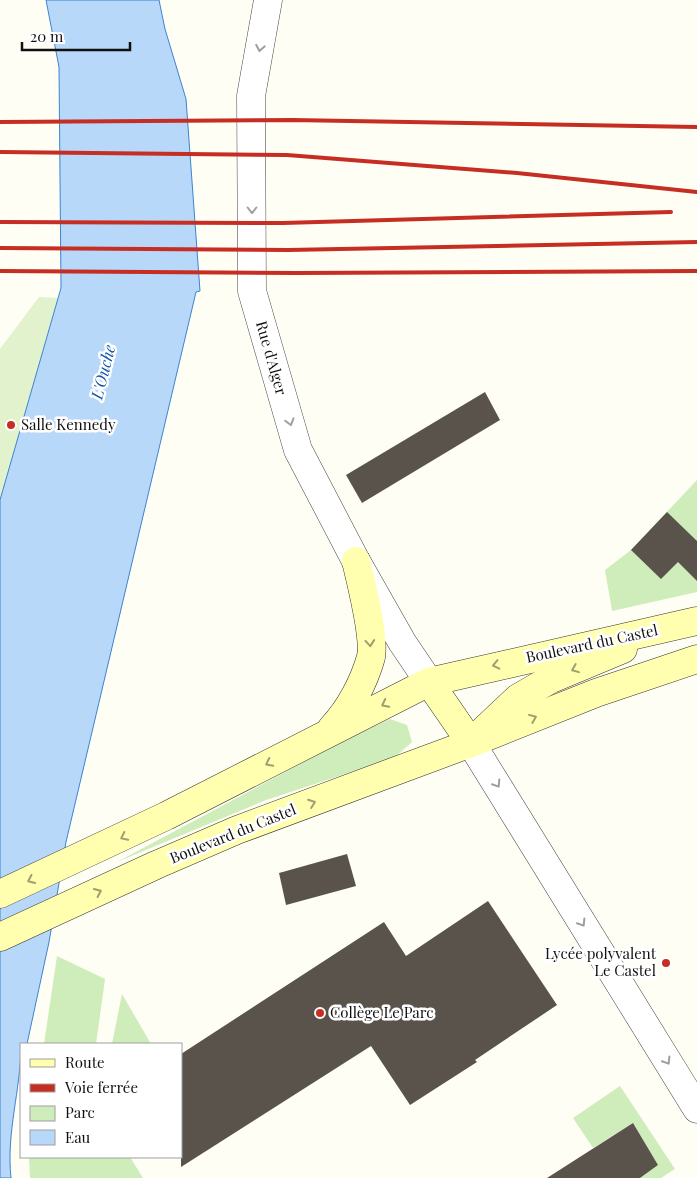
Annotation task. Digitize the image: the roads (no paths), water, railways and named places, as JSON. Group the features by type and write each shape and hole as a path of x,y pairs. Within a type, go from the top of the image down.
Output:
{"main road":[{"path":"328,732 343,716 360,684 371,655 368,614 356,561"},
{"path":"429,682 471,743 518,698 551,679 691,622"},
{"name":"Boulevard du Castel","path":"0,894 166,816 429,682 691,622"},
{"name":"Boulevard du Castel","path":"0,937 156,864 237,830 471,743 596,693 697,659"}],"street":[{"name":"Rue d'Alger","path":"268,0 251,96 252,291 298,450 356,561 402,642 429,682"},
{"path":"471,743 697,1109"}],"water":[{"name":"L'Ouche","path":"46,0 159,0 165,29 186,99 200,291 196,292 66,842 49,942 27,1043 20,1043 19,1078 10,1144 11,1178 0,1178 0,500 61,288 59,67"}],"railway":[{"path":"0,122 292,120 697,127"},
{"path":"0,152 287,155 517,173 697,192"},
{"path":"0,222 283,223 671,212"},
{"path":"0,248 288,250 697,242"},
{"path":"0,271 296,273 697,271"}],"place":[{"name":"Salle Kennedy","path":"11,425"},
{"name":"Lycée polyvalent Le Castel","path":"666,963"},
{"name":"Collège Le Parc","path":"320,1013"}]}
